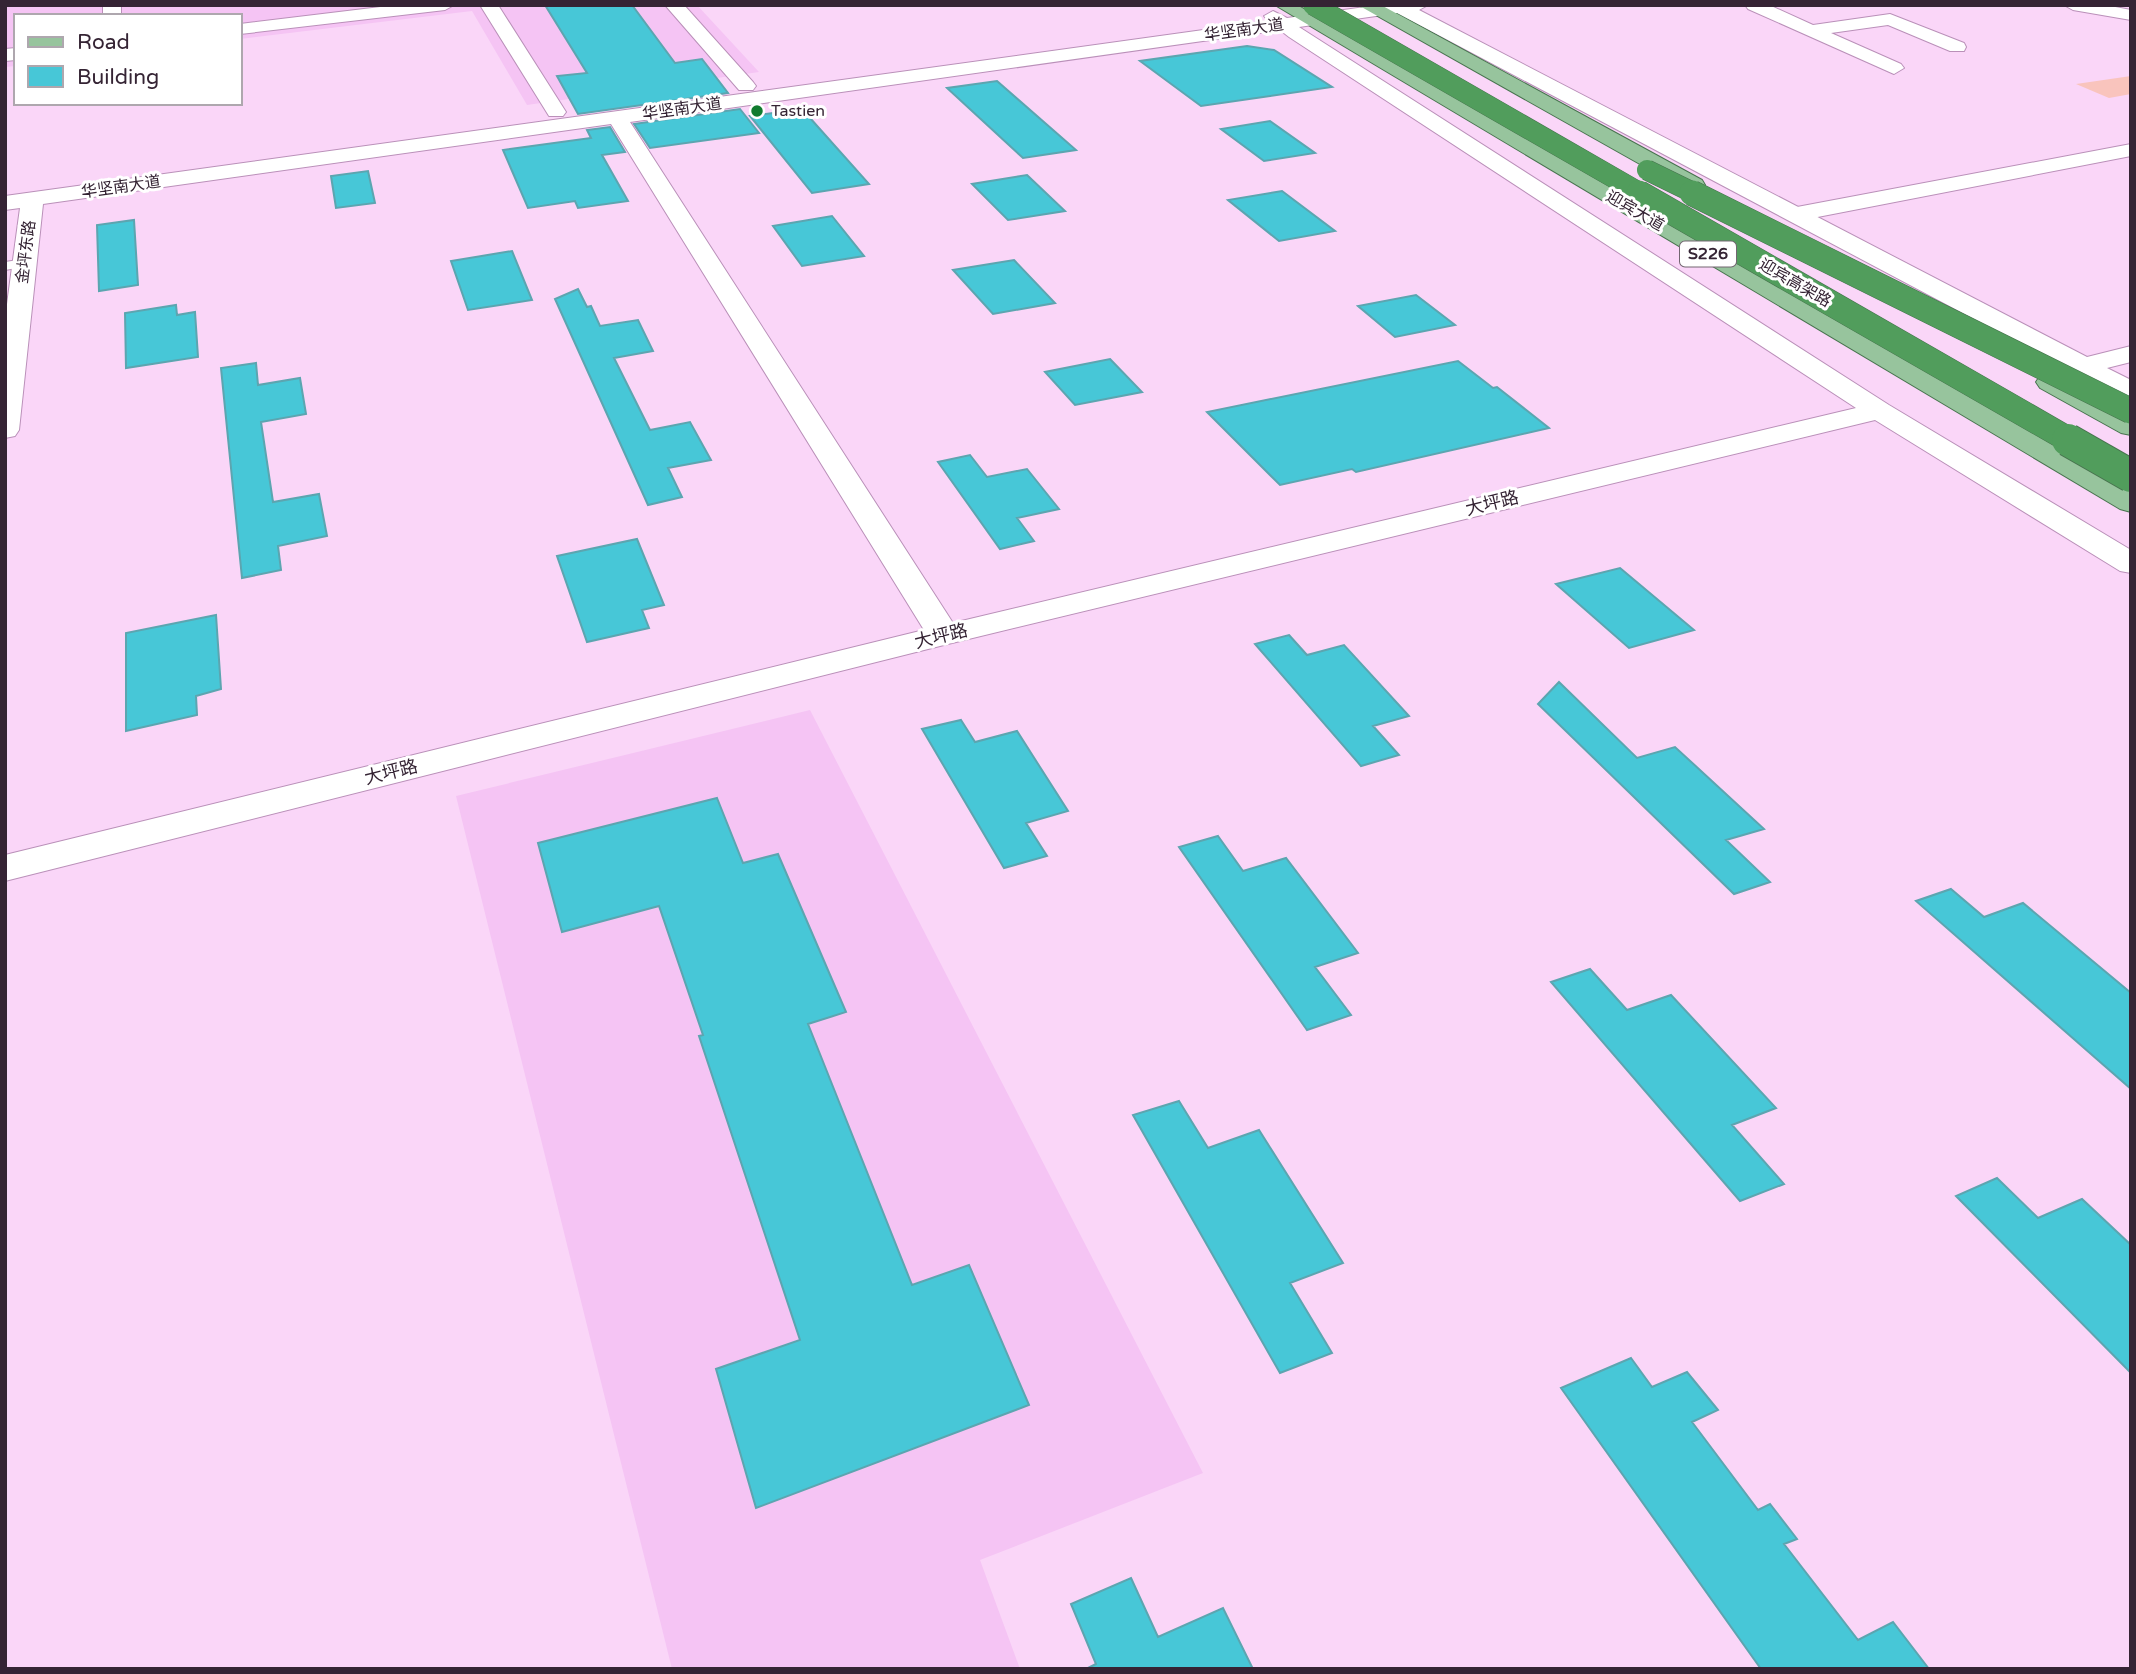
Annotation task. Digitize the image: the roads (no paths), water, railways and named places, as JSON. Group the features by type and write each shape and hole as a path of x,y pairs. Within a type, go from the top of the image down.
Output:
{"highway":[{"name":"迎宾高架路","path":"1341,5 1963,353"},
{"name":"迎宾高架路","path":"1288,12 2131,476"},
{"path":"1556,125 2131,411"},
{"path":"2023,386 2131,446"}],"main road":[{"path":"1392,7 1802,246 2131,427"},
{"name":"迎宾大道","path":"1288,12 1491,126 2131,503"}],"street":[{"path":"242,29 445,5"},
{"path":"489,5 556,112"},
{"path":"674,5 746,86"},
{"name":"华坚南大道","path":"5,189 1341,5"},
{"path":"1754,5 1894,68"},
{"path":"2073,5 2131,15"},
{"path":"1392,7 1797,215 2131,391"},
{"name":"华坚南大道","path":"5,203 617,118 1288,12 1392,7"},
{"path":"1288,12 1551,199 1879,411 2131,564"},
{"path":"1813,30 1890,19 1957,47"},
{"path":"617,118 944,635"},
{"path":"1491,126 1551,199"},
{"path":"1797,215 2131,150"},
{"path":"1711,171 1802,246"},
{"name":"金坪东路","path":"5,430 15,264 33,199"},
{"path":"2082,366 2131,354"},
{"name":"大坪路","path":"5,868 944,635 1879,411"},
{"path":"2054,517 2131,542"}],"place":[{"name":"Tastien","path":"757,111"}]}
